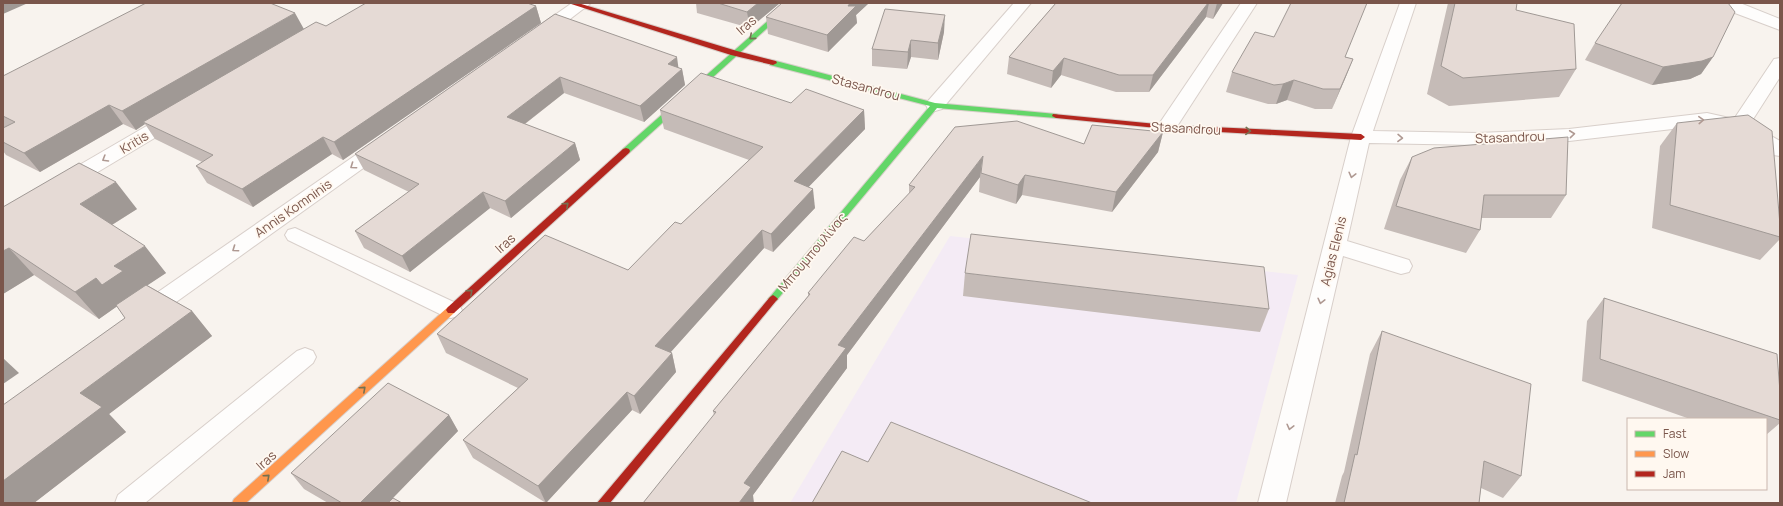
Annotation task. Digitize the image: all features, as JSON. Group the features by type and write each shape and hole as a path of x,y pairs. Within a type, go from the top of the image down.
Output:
{"street":[{"name":"Iras","path":"238,503 734,52 792,3"},
{"name":"Μπουμπουλίνας","path":"603,503 935,105 1023,3"},
{"path":"1167,127 1249,3"},
{"name":"Agias Elenis","path":"1272,503 1361,137 1408,3"},
{"path":"1725,3 1780,25"},
{"name":"Stasandrou","path":"578,4 734,52 935,105 1167,127 1361,137 1478,139 1569,135 1707,119 1739,126 1767,140 1780,150"},
{"path":"521,47 578,4"},
{"path":"1739,126 1780,63"},
{"name":"Kritis","path":"50,191 192,107"},
{"name":"Annis Komninis","path":"126,326 398,134"},
{"path":"1334,245 1401,266"}],"lane":[{"path":"295,235 450,310"},
{"path":"127,503 305,357"}],"shaded area":[{"path":"950,236 1298,275 1236,503 790,503"}],"building":[{"path":"146,3 270,3 295,13 122,111 109,105 24,153 3,142 3,128 15,122 3,116 3,76"},
{"path":"366,3 527,3 536,6 334,142 323,137 242,189 196,166 213,155 143,122 316,22 326,26"},
{"path":"718,3 758,3 747,12"},
{"path":"782,3 850,3 848,6 856,6 827,35 766,17"},
{"path":"1056,3 1208,3 1153,75 1119,75 1064,58 1053,71 1009,57"},
{"path":"1291,3 1367,3 1345,57 1353,59 1340,89 1323,89 1294,80 1283,84 1274,85 1232,72 1255,32 1274,37"},
{"path":"1455,3 1517,3 1516,10 1574,24 1576,69 1463,78 1441,66"},
{"path":"1622,3 1728,3 1735,12 1713,57 1702,61 1663,67 1595,43"},
{"path":"885,9 945,15 938,43 911,40 908,52 872,49"},
{"path":"555,14 677,57 668,64 682,69 640,106 560,77 507,117 575,143 505,201 483,192 402,256 355,231 419,184 355,154"},
{"path":"701,73 791,103 806,89 864,110 794,181 813,189 771,234 762,230 655,346 672,353 634,396 627,392 538,486 463,440 528,379 437,334 545,235 628,270 675,222 681,224 763,147 660,110"},
{"path":"1748,115 1772,131 1780,237 1670,205 1677,123"},
{"path":"1017,121 1084,144 1092,125 1163,132 1116,192 1025,175 1018,185 981,173 983,156 838,345 846,348 744,483 751,487 739,503 643,503 716,412 713,411 810,294 808,293 854,237 864,241 915,187 909,185 955,127"},
{"path":"1568,137 1566,195 1484,195 1480,230 1396,206 1412,157 1434,148"},
{"path":"79,163 116,182 80,204 145,246 114,266 123,271 102,285 96,278 75,292 9,248 3,251 3,207"},
{"path":"971,234 1264,267 1269,309 965,273"},
{"path":"146,285 192,311 80,393 102,407 3,481 3,405 125,318 116,305"},
{"path":"1604,298 1777,354 1780,392 1780,420 1600,359"},
{"path":"1382,331 1531,384 1521,476 1484,461 1479,503 1344,503 1355,454 1357,455"},
{"path":"388,383 449,415 360,503 342,503 291,473"},
{"path":"891,422 1092,503 812,503 842,451 868,462"},
{"path":"393,498 402,503 388,503"}],"traffic: fast":[{"path":"626,151 792,3"},
{"path":"773,63 935,105 1056,116"},
{"path":"773,299 935,105"}],"traffic: slow":[{"path":"238,503 451,310"}],"traffic: jam":[{"path":"571,3 734,53 773,63"},
{"path":"1056,116 1167,127 1361,137"},
{"path":"451,310 626,151"},
{"path":"603,503 773,299"}]}
